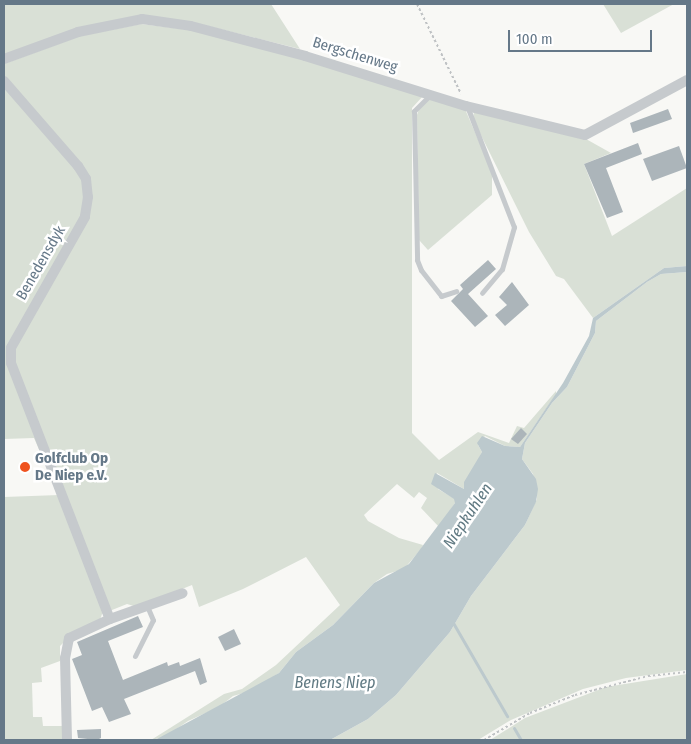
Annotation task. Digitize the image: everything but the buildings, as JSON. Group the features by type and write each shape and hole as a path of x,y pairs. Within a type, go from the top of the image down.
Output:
{"street":[{"name":"Bergschenweg","path":"4,60 78,32 142,19 191,26 286,51 466,106 585,135 687,80"},
{"name":"Benedensdyk","path":"4,81 86,178 88,197 85,217 19,330 11,348 11,363 110,620"},
{"path":"67,740 65,658 69,638 183,592"}],"lane":[{"path":"430,94 414,111 417,260 421,270 440,296 456,291"},
{"path":"466,106 514,227 502,269 482,293"},
{"path":"135,656 153,620 147,606"}],"path":[{"path":"417,4 466,106"},
{"path":"484,740 530,713 575,695 648,676 687,672"}],"shaded area":[{"path":"4,4 271,4 300,49 192,22 141,15 4,55"},
{"path":"603,4 674,4 621,33"},
{"path":"141,24 190,30 306,59 423,96 412,108 412,433 439,460 478,432 509,443 517,426 524,428 556,391 556,394 520,447 505,446 485,436 478,445 482,452 464,489 437,473 438,489 455,499 455,503 439,527 421,508 427,498 419,492 414,498 397,484 364,515 368,521 399,538 423,545 421,549 404,569 387,574 374,583 333,625 296,652 279,673 251,691 233,696 219,707 188,721 165,737 151,740 224,694 242,689 276,665 340,605 306,557 243,589 199,607 192,585 137,607 127,604 102,614 100,620 72,634 60,646 60,661 41,668 42,682 32,683 33,717 42,717 43,726 62,726 63,740 4,740 4,497 59,495 34,438 4,439 4,64 80,36"},
{"path":"431,98 465,109 492,172 492,195 428,250 419,240 417,115 420,106"},
{"path":"474,112 586,139 611,153 584,164 612,236 687,188 687,266 664,268 593,318 564,279 556,276 529,232 473,119"},
{"path":"687,272 687,670 626,678 583,689 511,720 478,740 330,740 368,719 396,695 450,632 471,596 525,525 537,499 533,474 522,459 525,443 552,403 567,387 595,333 596,321 647,282 661,274"},
{"path":"687,674 687,740 490,740 525,718 606,687"}],"water":[{"name":"Benens Niep","path":"687,266 687,272 661,274 647,282 596,321 595,333 567,387 552,403 525,443 522,459 536,479 538,489 536,502 525,525 471,596 450,632 396,695 368,719 330,740 155,740 279,673 296,652 333,625 374,583 409,564 455,503 454,499 431,484 435,473 464,489 464,482 482,452 477,443 482,436 505,446 520,447 563,383 589,336 593,318 664,268"}],"waterway":[{"path":"452,621 507,716"},
{"path":"514,728 521,740"}],"place":[{"name":"Golfclub Op De Niep e.V.","path":"25,467"}],"water label":[{"name":"Niepkuhlen","path":"468,516"}]}
